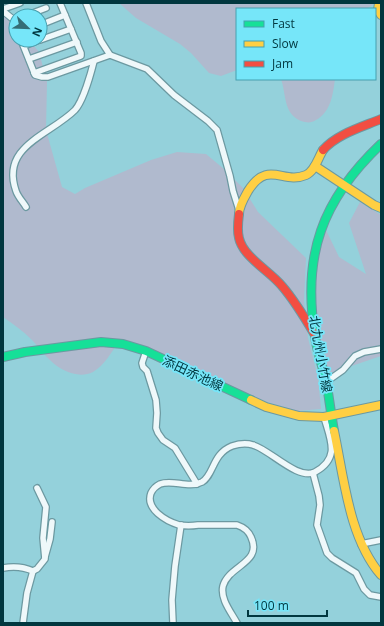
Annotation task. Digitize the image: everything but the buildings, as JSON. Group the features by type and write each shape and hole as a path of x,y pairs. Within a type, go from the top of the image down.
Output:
{"main road":[{"path":"379,3 378,10 381,15"},
{"path":"315,336 281,285 242,244 238,230 239,210 249,190 261,176 306,175 315,166 326,146 341,137 381,118"},
{"name":"北九州小竹線","path":"381,144 362,162 344,185 334,201 324,223 314,252 311,295 315,336 326,382 328,416 353,521 361,544 381,575"},
{"path":"315,166 374,205 381,208"},
{"name":"添田赤池線","path":"3,357 24,352 101,342 123,344 146,351 266,407 299,416 328,416 381,405"}],"street":[{"path":"3,10 20,3"},
{"path":"34,73 79,57 81,53 60,3"},
{"path":"86,3 101,41 110,55 147,69 174,95 208,120 217,130 230,176 232,191 239,210"},
{"path":"48,22 65,15"},
{"path":"48,37 71,29"},
{"path":"29,59 77,42"},
{"path":"24,48 35,75 42,77 110,55"},
{"path":"26,207 16,192 12,178 12,169 18,154 24,147 63,119 78,106 94,61"},
{"path":"326,382 343,370 355,356 364,352 381,349"},
{"path":"146,351 142,364 147,371 156,400 156,428 163,440 175,448 196,484"},
{"path":"238,623 223,597 223,587 226,580 251,556 254,549 254,543 250,533 243,527 237,525 181,525 171,522 159,515 151,506 150,497 152,489 160,484 167,483 186,485 203,482 217,458 226,449 237,444 252,444 263,448 297,471 308,474 313,473 332,455 328,416"},
{"path":"313,473 320,505 317,525 327,553 332,558 356,573 364,589 370,595 381,598"},
{"path":"37,488 46,508 43,538 45,559"},
{"path":"3,568 10,567 33,571 38,569 45,559 52,522"},
{"path":"173,623 172,600 181,525"},
{"path":"361,544 381,540"},
{"path":"23,623 27,593 33,571"}],"shaded area":[{"path":"119,3 376,3 368,8 236,8 236,70 221,76 209,73 191,53 180,44 136,18"},
{"path":"3,15 8,20 8,48 36,48 39,52 47,82 46,130 62,187 75,194 85,188 151,160 177,152 206,154 243,188 258,212 306,258 304,301 308,338 318,378 321,409 297,411 267,402 135,343 119,342 104,362 93,372 82,375 70,373 55,365 29,337 3,317"},
{"path":"281,80 335,80 328,107 321,117 311,122 298,120 290,112"},
{"path":"360,202 381,215 381,356 328,374 320,337 316,302 317,267 326,230 339,257 366,274 349,223"}],"traffic: fast":[{"path":"334,431 326,380 316,342 312,307 312,280 315,254 321,231 331,208 344,186 381,144"},
{"path":"3,357 25,352 101,342 123,344 146,351 251,400"}],"traffic: slow":[{"path":"379,3 378,10 381,15"},
{"path":"239,214 243,199 255,182 262,176 276,175 298,177 306,175 312,171 323,150"},
{"path":"315,166 374,205 381,208"},
{"path":"251,400 266,407 299,416 324,417 381,405"},
{"path":"334,431 349,507 355,526 370,560 381,575"}],"traffic: jam":[{"path":"323,150 342,135 381,119"},
{"path":"239,214 238,232 242,245 251,258 277,280 287,292 315,335"}]}
